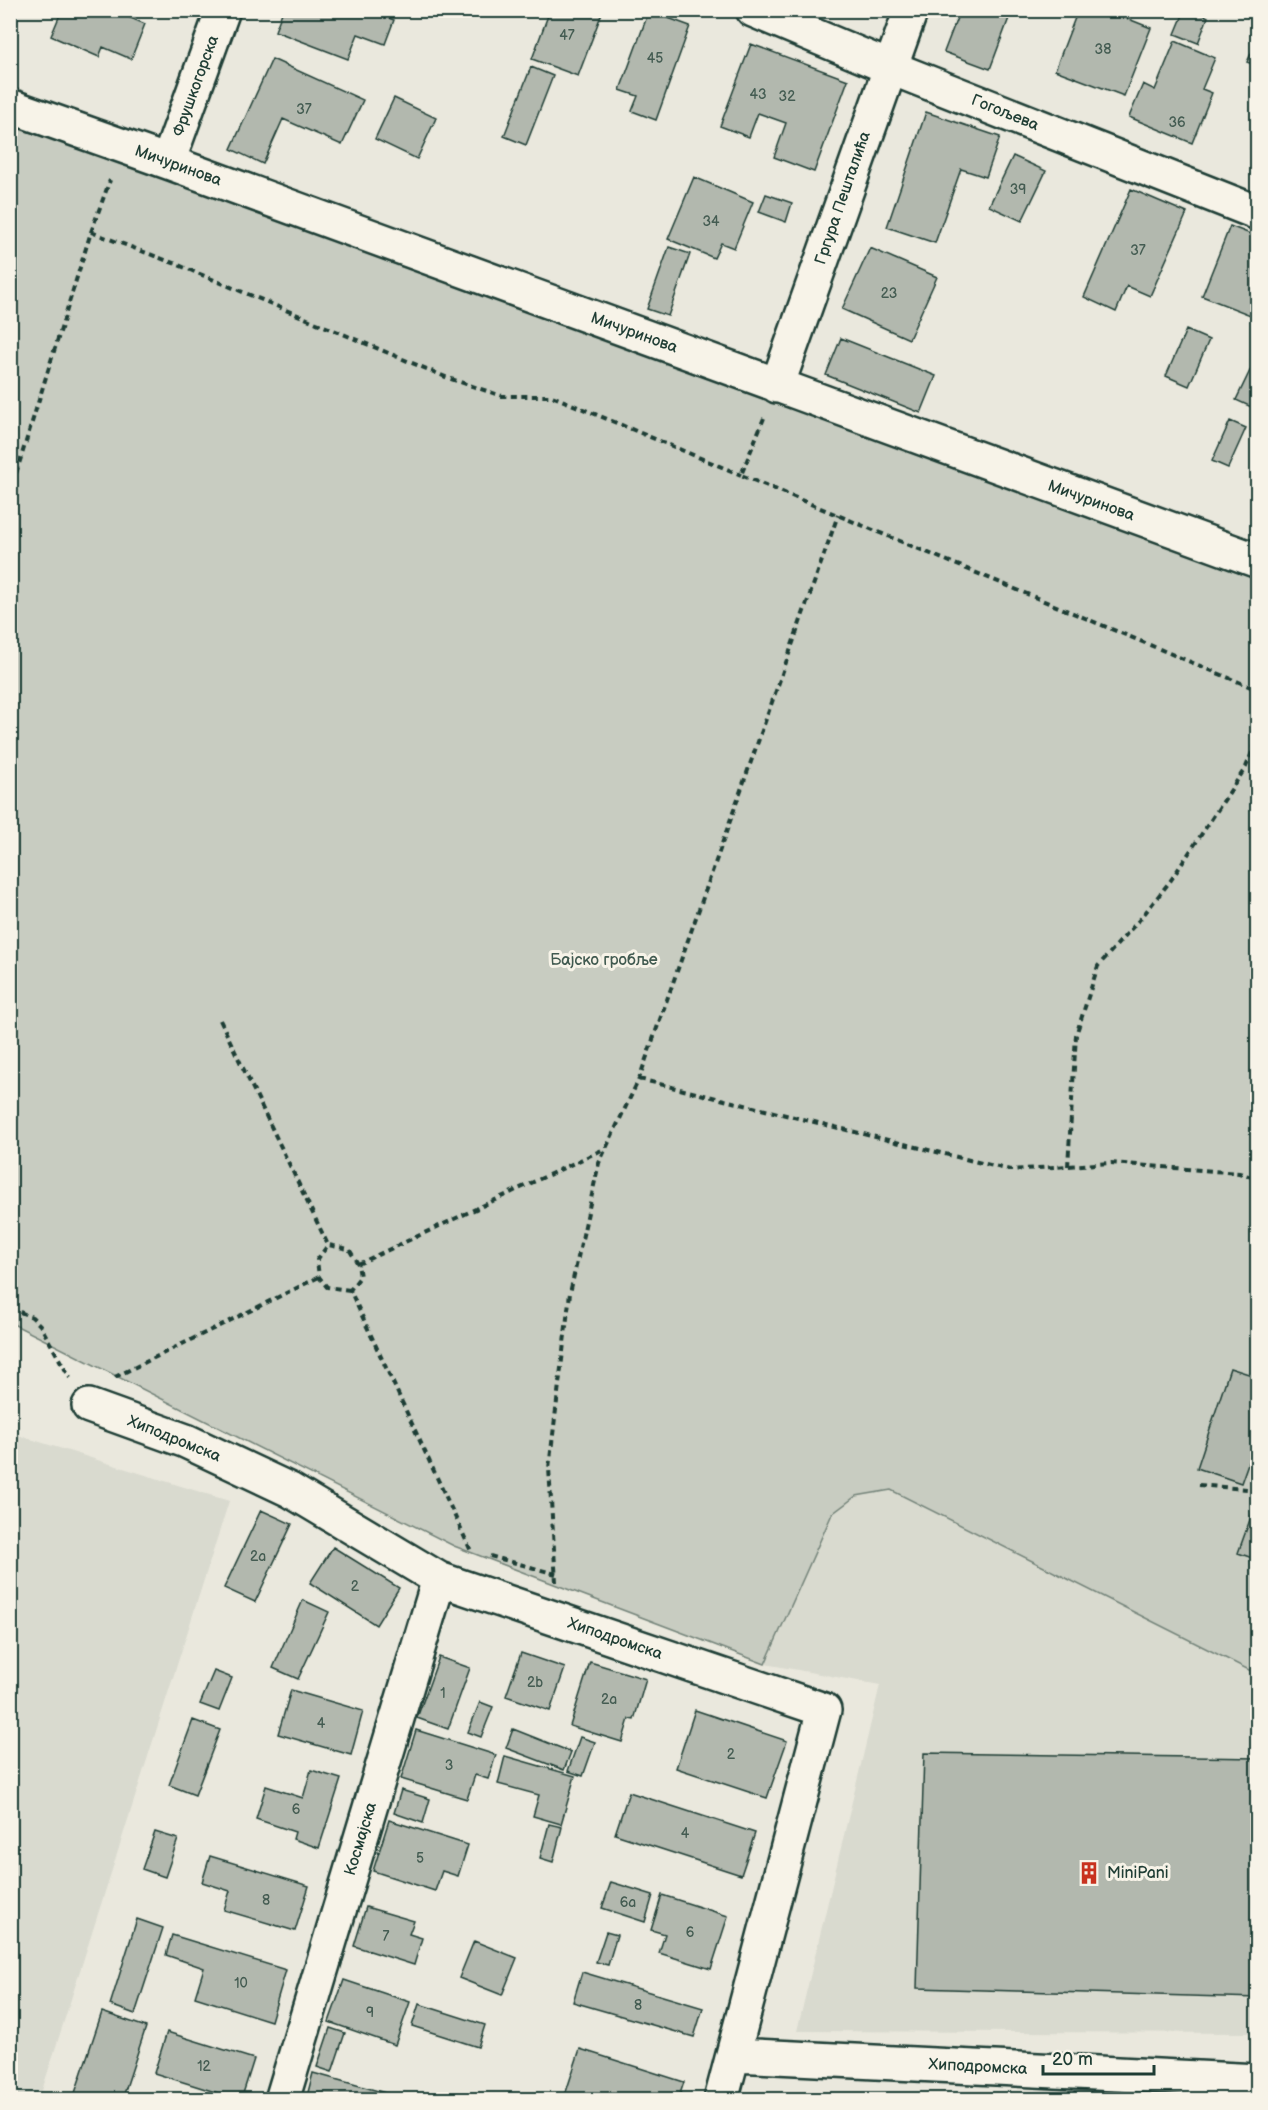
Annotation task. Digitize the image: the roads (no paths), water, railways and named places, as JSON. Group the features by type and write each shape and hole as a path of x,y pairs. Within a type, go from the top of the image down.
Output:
{"street":[{"name":"Фрушкогорска","path":"168,162 223,10"},
{"name":"Гогољева","path":"753,10 889,67 1257,213"},
{"name":"Гргура Пешталића","path":"777,386 911,10"},
{"name":"Мичуринова","path":"10,106 1257,561"},
{"name":"Хиподромска","path":"85,1400 186,1441 290,1490 439,1579 824,1710 722,2100"},
{"name":"Космајска","path":"282,2100 439,1579"},
{"name":"Хиподромска","path":"734,2055 1257,2081"}],"place":[{"name":"MiniPani","path":"1089,1873"}],"park label":[{"name":"Бајско гробље","path":"604,960"}]}
